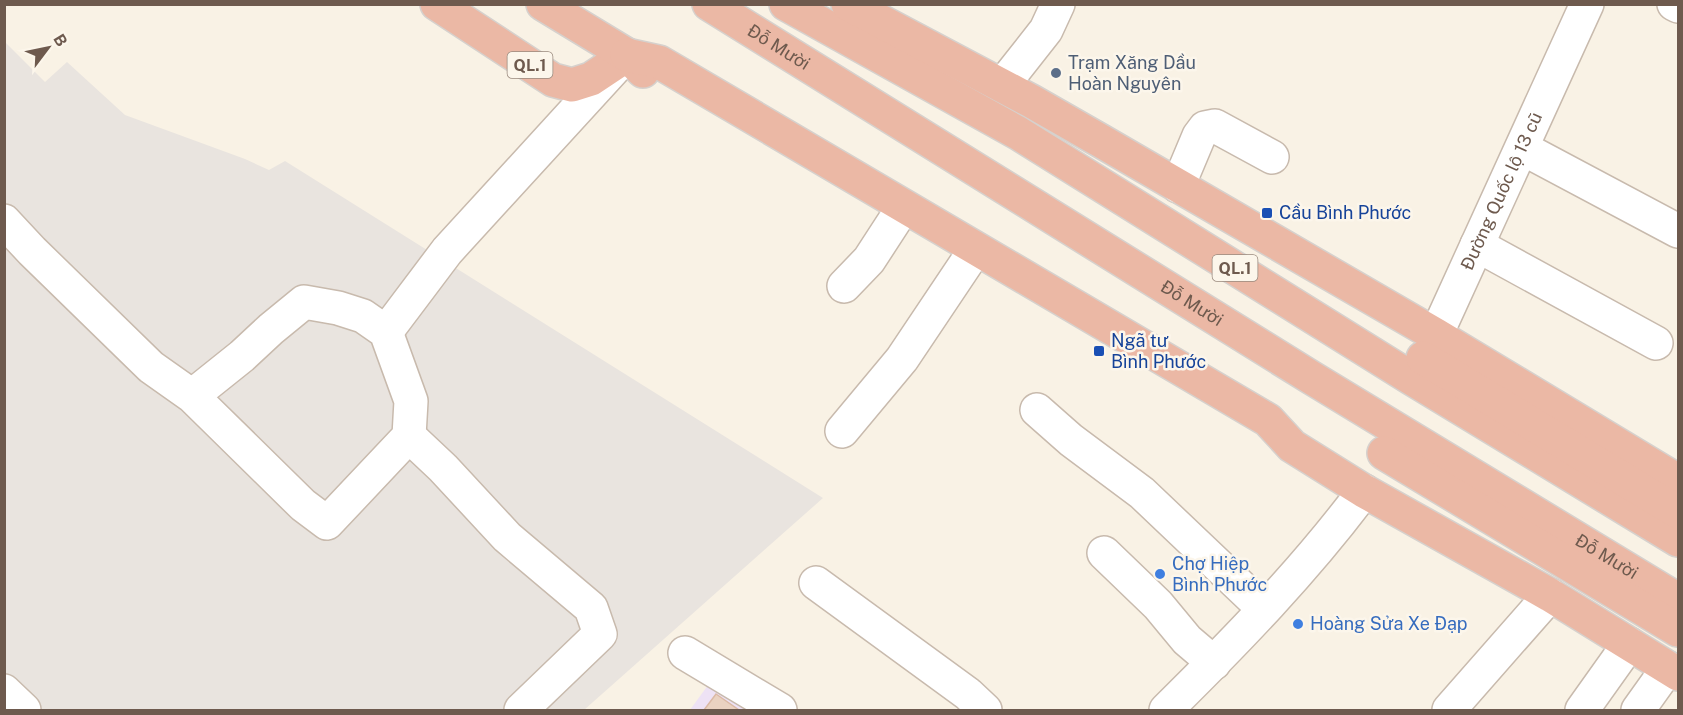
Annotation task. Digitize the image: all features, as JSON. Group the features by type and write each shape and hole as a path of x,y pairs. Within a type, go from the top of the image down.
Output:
{"highway":[{"name":"QL.1","path":"437,4 553,80 562,83 572,85 591,79 627,55"},
{"path":"543,4 627,55 650,79 967,262 1260,438 1292,446"},
{"name":"Đỗ Mười","path":"709,4 1390,441 1678,630"},
{"name":"QL.1","path":"786,4 1424,357 1678,512"},
{"name":"QL.1","path":"848,4 1031,101 1178,186 1424,357 1678,540"},
{"name":"QL.1","path":"894,4 962,42 1009,77 1031,101"},
{"path":"627,55 659,62 1072,304 1268,420 1292,446 1364,491 1550,595 1673,671"},
{"path":"1018,133 1101,141"},
{"name":"QL.1","path":"1424,357 1678,481"},
{"path":"1364,491 1390,441"},
{"name":"Đỗ Mười","path":"1390,441 1678,600"}],"street":[{"path":"1009,77 1046,30 1058,4"},
{"name":"Đường Quốc lộ 13 cũ","path":"1424,357 1587,4"},
{"path":"1674,4 1678,6"},
{"path":"386,332 447,251 627,55"},
{"path":"1178,186 1199,136 1205,128 1215,126 1272,158"},
{"path":"1522,148 1678,231"},
{"path":"844,286 869,260 895,220"},
{"path":"4,221 151,367 192,396 303,505 327,523 409,436 411,401 386,332 363,316 338,308 304,302 192,396"},
{"path":"1477,245 1656,343"},
{"path":"842,431 902,359 967,262"},
{"path":"1037,410 1071,440 1142,493 1264,609"},
{"path":"409,436 443,468 507,537 591,608 600,634 521,711"},
{"path":"1168,710 1328,539 1364,491"},
{"path":"1104,552 1158,605 1187,640 1214,663"},
{"path":"816,583 968,694 985,711"},
{"path":"1449,711 1550,595"},
{"path":"1582,711 1629,644"},
{"path":"685,653 780,711"},
{"path":"1638,711 1673,671"},
{"path":"4,691 24,711"}],"shaded area":[{"path":"4,41 45,82 67,62 125,115 269,170 285,161 823,498 584,710 5,710"},
{"path":"711,681 752,710 690,710"}],"building":[{"path":"716,694 739,710 704,710"}],"place":[{"name":"Trạm Xăng Dầu Hoàn Nguyên","path":"1056,73"},
{"name":"Cầu Bình Phước","path":"1267,213"},
{"name":"Ngã tư Bình Phước","path":"1099,351"},
{"name":"Chợ Hiệp Bình Phước","path":"1160,574"},
{"name":"Hoàng Sửa Xe Đạp","path":"1298,624"}]}
